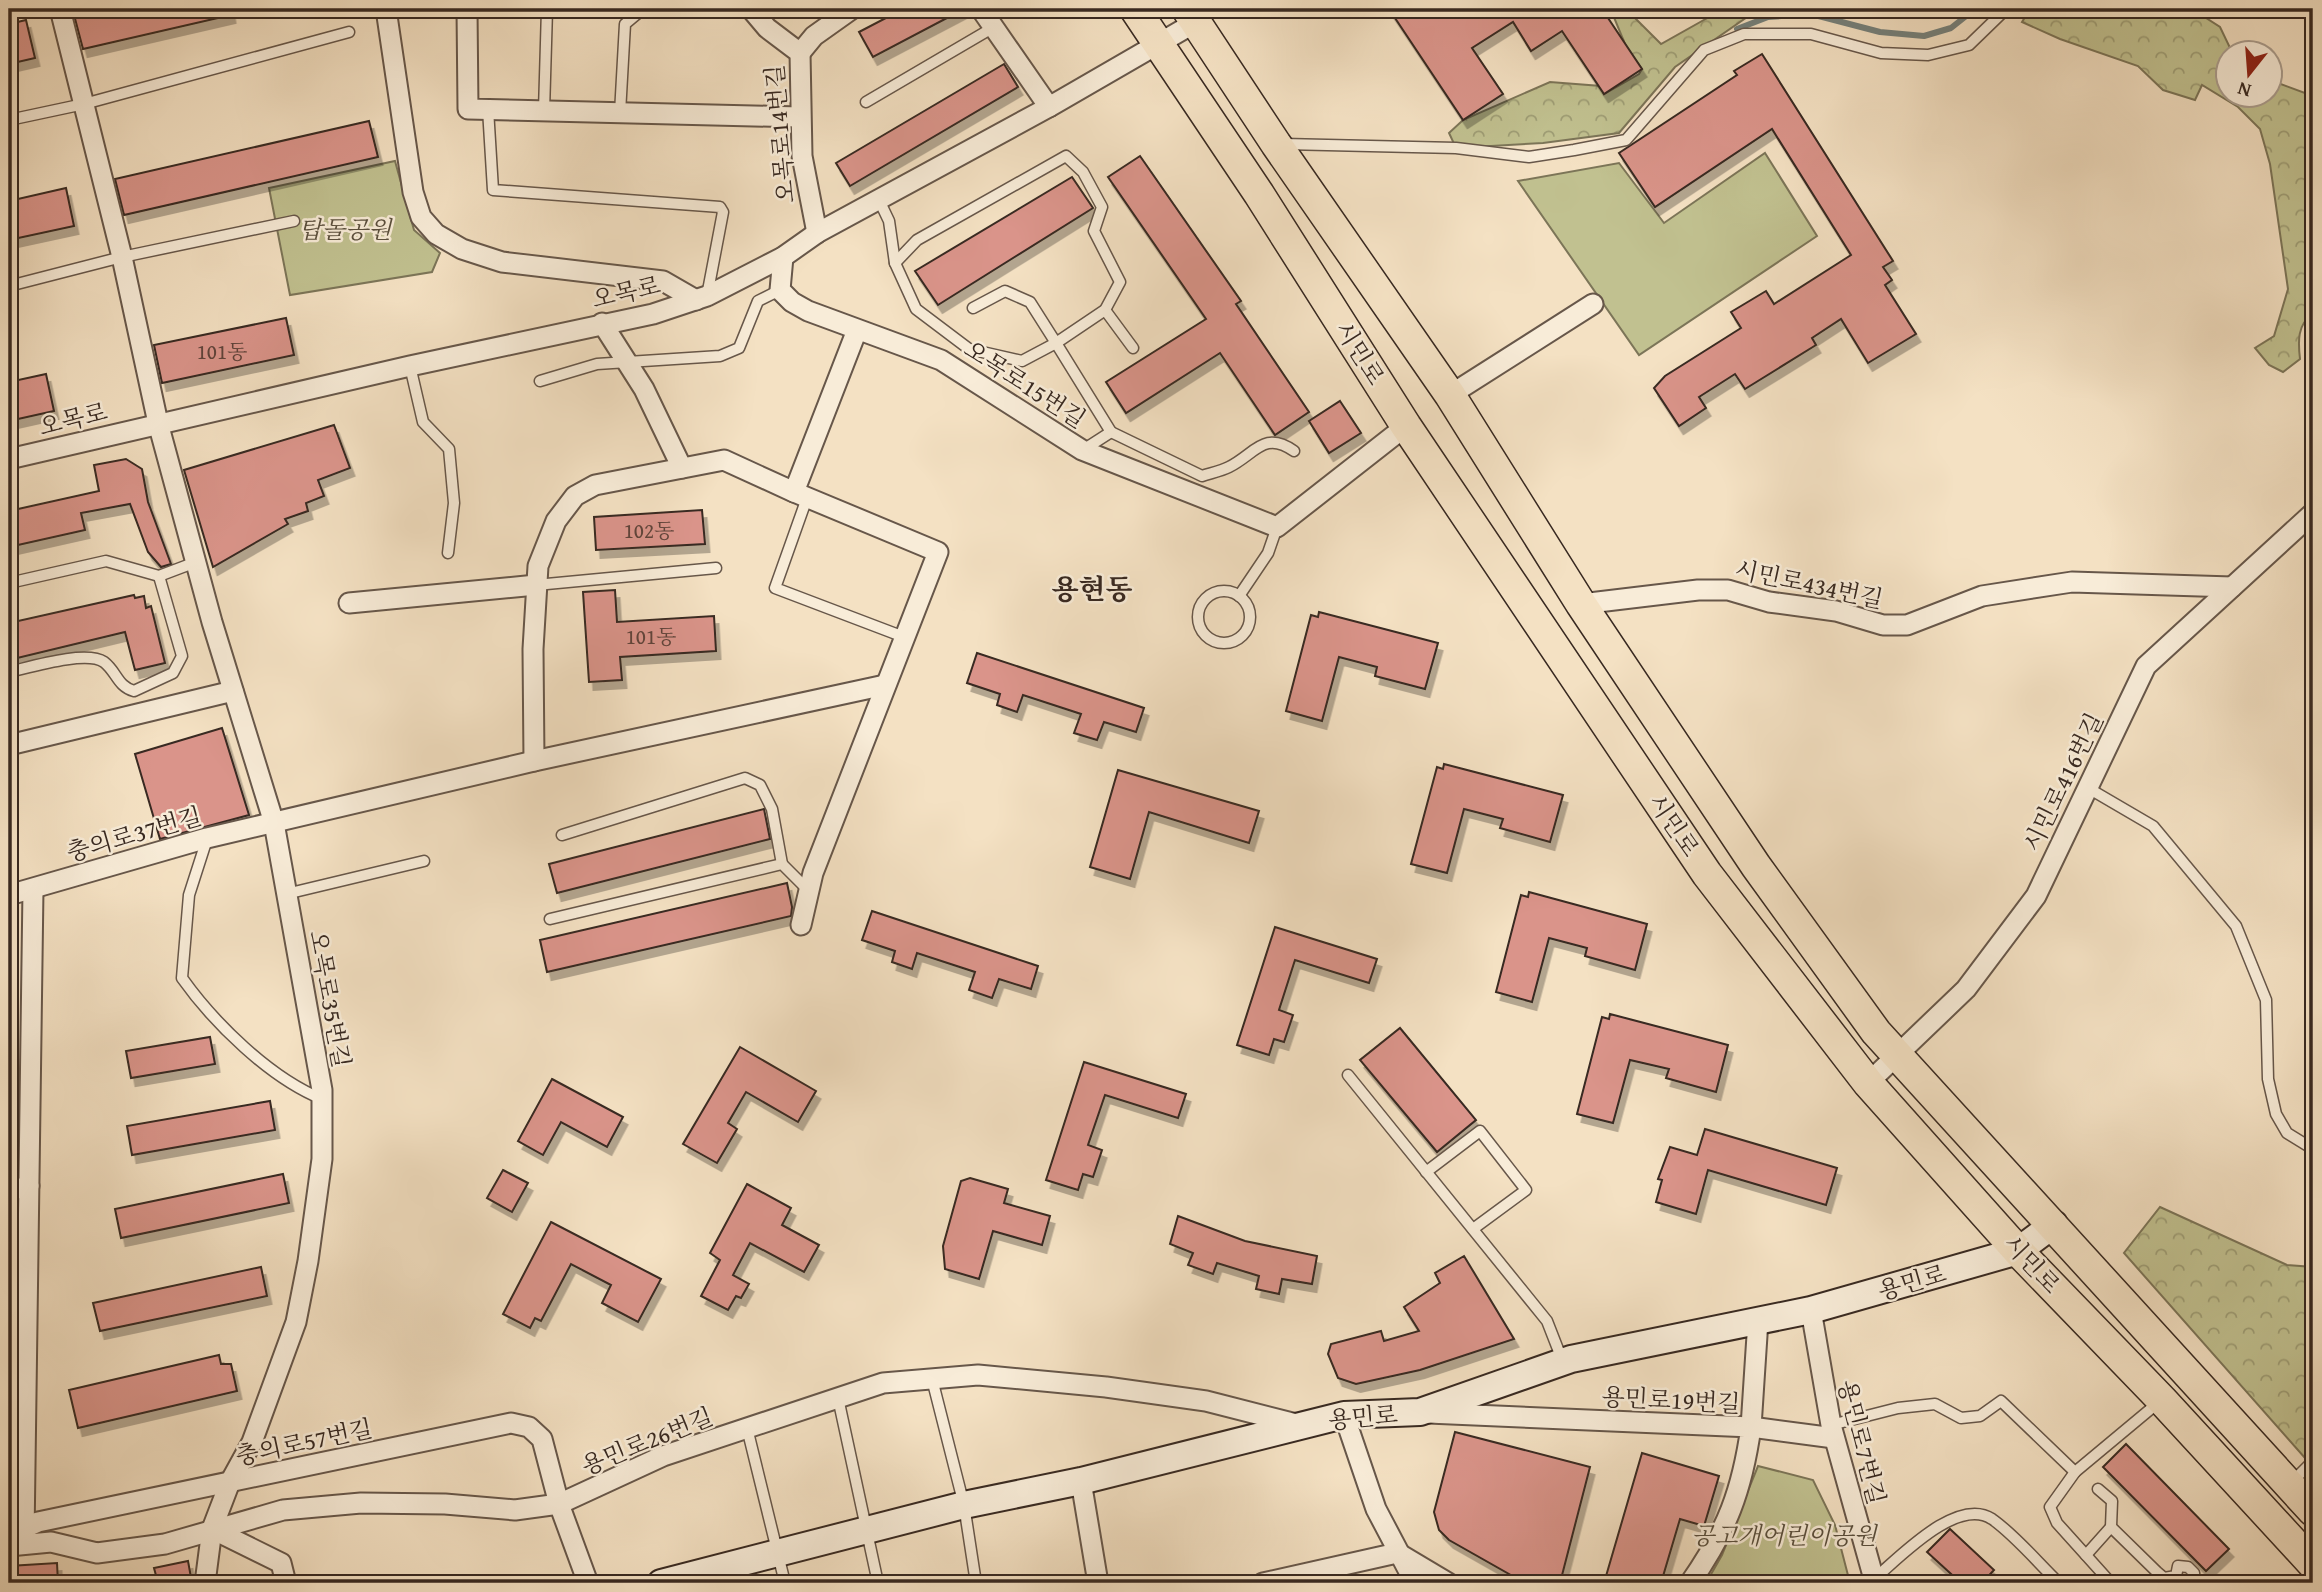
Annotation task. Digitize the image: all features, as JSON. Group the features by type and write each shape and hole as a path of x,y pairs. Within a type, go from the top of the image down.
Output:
{"main road":[{"name":"시민로","path":"1135,9 1259,194 1406,426 1707,874 1868,1083 2018,1251 2162,1400 2313,1564"},
{"name":"시민로","path":"1191,16 1450,395 1581,604 1756,866 1877,1032 2313,1511"}],"street":[{"name":"오목로35번길","path":"60,9 122,257 158,423 233,691 274,823 322,1099 322,1159 308,1261 296,1322 252,1442 230,1482 212,1529 205,1583"},
{"path":"386,9 413,192 421,217 436,234 462,249 502,262 663,281 701,298"},
{"path":"467,9 468,109 800,117"},
{"name":"오목로14번길","path":"751,9 767,28 800,53 802,156 810,210 817,233"},
{"path":"800,53 814,36 852,9"},
{"path":"981,9 1049,107"},
{"name":"오목로","path":"9,459 410,366 653,314 701,298 783,257 817,233 1049,107 1157,44 1191,16"},
{"path":"780,290 783,257"},
{"name":"오목로15번길","path":"780,290 792,302 808,311 941,360 1082,450 1277,527"},
{"path":"1450,395 1593,304"},
{"path":"602,323 644,389 682,468"},
{"path":"801,495 857,330"},
{"path":"1277,527 1406,426"},
{"path":"534,761 536,586 544,546 556,521 575,496 595,485 724,460 938,552 809,890 801,925"},
{"name":"시민로416번길","path":"1868,1083 1966,989 2036,896 2146,666 2313,513"},
{"name":"시민로434번길","path":"1581,604 1698,590 1728,590 1769,602 1836,611 1883,625 1907,625 1982,596 2072,582 2183,583 2232,587"},
{"path":"349,603 536,586"},
{"name":"충의로37번길","path":"9,895 207,838 534,761 885,685"},
{"path":"9,745 233,691"},
{"path":"16,1539 29,1186 33,889"},
{"path":"9,1191 29,1186"},
{"name":"용민로","path":"661,1583 964,1505 1081,1481 1344,1415 1420,1412 1563,1362 1811,1310 2018,1251 2054,1224"},
{"name":"용민로7번길","path":"1811,1310 1833,1431 1874,1581"},
{"path":"1758,1320 1751,1427 1833,1431"},
{"name":"용민로26번길","path":"16,1539 51,1542 97,1553 165,1544 283,1510 361,1503 445,1504 515,1510 559,1504 663,1456 883,1383 978,1375 1106,1387 1206,1401 1301,1426"},
{"name":"용민로19번길","path":"1420,1412 1751,1427 1740,1493 1708,1558 1690,1583"},
{"path":"1344,1415 1376,1509 1415,1583"},
{"name":"충의로57번길","path":"16,1539 230,1482 511,1423 529,1427 542,1439 559,1504 588,1583"},
{"path":"1081,1481 1098,1583"},
{"path":"212,1529 281,1563 286,1583"},
{"path":"1264,1583 1397,1553 1448,1583"}],"lane":[{"path":"544,111 547,9"},
{"path":"620,113 625,24 643,9"},
{"path":"1276,144 1456,148 1529,157 1574,150 1626,140 1704,50 1744,34 1811,34 1881,53 1928,55 1969,44 2002,13 2000,9"},
{"path":"866,102 993,27"},
{"path":"9,120 84,104 349,32"},
{"path":"488,110 493,190 720,207 723,212 701,298"},
{"path":"879,200 889,221 895,263 916,309 969,349 1022,361 1056,343 1105,310 1120,282 1094,231 1102,207 1083,172 1066,156 917,240 895,263"},
{"path":"9,286 122,257 294,221"},
{"path":"540,381 597,364 626,360 720,356 739,348 758,301 780,290"},
{"path":"973,308 1005,291 1030,302 1111,432 1202,476 1229,467 1264,443 1281,442 1294,451"},
{"path":"1105,310 1133,348"},
{"path":"410,366 423,422 449,449 454,503 448,553"},
{"path":"1082,450 1111,432"},
{"path":"801,495 775,588 904,637"},
{"path":"1239,596 1268,553 1277,527"},
{"path":"9,583 106,561 159,576 196,562"},
{"path":"536,586 716,568"},
{"path":"9,672 92,656 106,663 122,687 134,691 173,673 181,656 159,576"},
{"path":"1222,591 1239,596 1249,609 1251,617 1245,633 1240,639 1223,644 1208,638 1202,631 1198,614 1206,598 1222,591"},
{"path":"562,835 745,778 760,785 772,809 782,864 809,890"},
{"path":"2088,788 2154,826 2236,926 2266,1000 2268,1079 2276,1114 2287,1133 2313,1149"},
{"path":"207,838 189,895 182,978 204,1009 257,1056 303,1092 322,1099"},
{"path":"286,894 424,861"},
{"path":"550,919 782,864"},
{"path":"1348,1075 1547,1321 1563,1362"},
{"path":"1426,1172 1480,1131 1525,1190 1473,1229"},
{"path":"932,1379 964,1505 976,1583"},
{"path":"838,1398 878,1583"},
{"path":"2111,1583 2057,1523 2050,1507 2075,1472 2162,1400"},
{"path":"1833,1431 1898,1408 1935,1404 1961,1419 1980,1416 2001,1401 2075,1472"},
{"path":"747,1428 785,1583"},
{"path":"2289,1484 2313,1461"},
{"path":"2086,1555 2111,1527 2112,1500 2098,1489"},
{"path":"1874,1581 1937,1528 1962,1514 1991,1518 2059,1583"},
{"path":"2111,1527 2164,1578 2176,1576 2178,1566 2189,1567 2194,1573 2195,1582"}],"green space":[{"path":"1615,9 1626,9 1661,44 1718,12 1718,9 1749,9 1750,15 1675,67 1619,133 1543,143 1456,148 1449,133 1463,120 1550,82 1601,86 1604,94 1639,74 1642,69 1627,49 1613,15"},
{"path":"2030,9 2192,9 2220,27 2225,38 2214,38 2214,92 2202,85 2195,100 2163,90 2138,66 2060,39 2022,22"},
{"path":"2284,85 2313,96 2313,314 2301,328 2300,359 2283,372 2269,365 2255,348 2274,336 2288,289 2270,164 2260,129 2239,108 2284,108"},
{"path":"1765,153 1817,236 1639,355 1518,181 1619,163 1664,223"},
{"name":"탑돌공원","path":"395,161 414,230 440,253 432,272 290,295 269,188"},
{"path":"2160,1207 2287,1265 2313,1267 2313,1467 2124,1253"},
{"name":"공고개어린이공원","path":"1758,1466 1813,1480 1835,1525 1850,1583 1706,1583 1722,1555"}],"building":[{"path":"230,9 231,15 83,49 73,11"},
{"path":"903,9 964,9 873,57 859,32"},
{"path":"1389,9 1602,9 1642,69 1604,94 1562,31 1531,51 1513,22 1472,48 1503,94 1463,120"},
{"path":"26,20 35,58 9,64 9,24"},
{"path":"1762,54 1893,261 1883,267 1892,280 1885,285 1916,334 1868,363 1841,319 1812,338 1816,345 1745,389 1735,374 1699,397 1706,408 1679,426 1654,388 1665,376 1741,328 1731,312 1766,291 1774,304 1851,255 1772,129 1655,207 1619,153 1737,75 1734,71"},
{"path":"1004,64 1018,87 850,186 836,163"},
{"path":"369,121 378,157 124,215 115,179"},
{"path":"1140,156 1241,301 1236,304 1309,412 1275,435 1220,353 1126,413 1106,382 1206,319 1108,177"},
{"path":"1072,177 1093,208 938,305 915,271"},
{"path":"66,188 74,226 9,240 9,201"},
{"path":"286,318 294,355 162,383 154,345"},
{"path":"46,374 54,411 9,421 9,382"},
{"path":"1340,401 1361,433 1329,453 1309,421"},
{"path":"334,425 350,468 318,480 324,496 306,503 308,511 285,519 288,524 213,567 184,470"},
{"path":"126,459 142,469 148,502 171,564 161,567 148,552 130,504 81,513 85,530 9,547 9,511 99,491 94,465"},
{"path":"702,510 705,544 596,550 594,517"},
{"path":"615,590 617,622 714,616 716,651 620,657 622,680 589,682 583,592"},
{"path":"134,595 135,598 144,596 146,608 151,606 165,663 135,670 125,632 9,660 9,623"},
{"path":"1319,612 1438,643 1425,689 1375,676 1377,667 1339,657 1322,721 1286,711 1311,615 1318,617"},
{"path":"977,653 1144,708 1136,732 1104,722 1097,740 1074,733 1081,714 1023,695 1017,712 997,705 1000,694 967,683"},
{"path":"222,728 249,815 160,839 135,754"},
{"path":"1444,764 1563,795 1550,842 1500,828 1503,819 1464,809 1447,873 1411,864 1437,767 1443,769"},
{"path":"1118,770 1259,811 1249,843 1149,812 1130,879 1090,867"},
{"path":"764,809 770,839 557,893 549,864"},
{"path":"787,883 791,916 547,972 540,940"},
{"path":"1529,892 1647,924 1635,970 1585,956 1587,948 1549,938 1532,1002 1496,992 1521,895 1528,897"},
{"path":"872,911 1038,966 1031,989 999,979 992,998 969,990 975,972 917,953 912,969 892,962 895,951 862,940"},
{"path":"1275,927 1377,959 1369,983 1295,960 1279,1010 1293,1015 1284,1042 1274,1039 1269,1055 1237,1045"},
{"path":"1610,1014 1728,1045 1716,1092 1666,1078 1669,1069 1630,1060 1613,1123 1577,1114 1602,1017 1609,1019"},
{"path":"1400,1028 1476,1120 1437,1152 1360,1060"},
{"path":"210,1037 215,1064 131,1078 126,1051"},
{"path":"740,1047 816,1091 798,1122 746,1092 728,1123 737,1129 717,1163 683,1144"},
{"path":"1084,1062 1186,1094 1178,1118 1105,1095 1088,1145 1102,1150 1093,1177 1083,1174 1078,1190 1046,1180"},
{"path":"552,1079 623,1117 607,1147 561,1122 543,1155 518,1141"},
{"path":"270,1101 275,1130 132,1155 127,1126"},
{"path":"1705,1129 1837,1168 1826,1205 1708,1170 1696,1214 1656,1202 1662,1180 1658,1179 1670,1147 1697,1155"},
{"path":"503,1170 528,1183 512,1212 487,1198"},
{"path":"283,1174 289,1203 121,1238 115,1209"},
{"path":"970,1178 1008,1189 1004,1203 1050,1216 1042,1245 993,1231 979,1279 945,1269 943,1246 961,1181"},
{"path":"747,1184 791,1208 782,1225 819,1245 804,1272 750,1243 733,1275 749,1284 741,1298 736,1296 728,1310 701,1296 720,1260 710,1253"},
{"path":"1178,1216 1245,1241 1317,1256 1312,1284 1282,1279 1279,1294 1256,1289 1259,1276 1217,1263 1213,1274 1188,1265 1193,1253 1170,1244"},
{"path":"551,1222 661,1279 638,1322 602,1303 611,1285 571,1264 541,1321 535,1318 530,1328 503,1314"},
{"path":"1464,1256 1514,1339 1420,1370 1356,1384 1338,1378 1328,1354 1331,1344 1381,1331 1384,1341 1419,1331 1404,1307 1440,1283 1435,1273"},
{"path":"261,1267 267,1296 100,1331 93,1303"},
{"path":"219,1355 221,1364 231,1364 237,1391 78,1428 69,1390"},
{"path":"1455,1432 1590,1467 1560,1583 1525,1583 1449,1540 1439,1530 1434,1512"},
{"path":"2126,1444 2229,1549 2206,1571 2103,1467"},
{"path":"1642,1453 1719,1476 1704,1526 1680,1519 1661,1583 1604,1583"},
{"path":"1950,1529 1994,1570 1982,1583 1961,1583 1927,1552"},
{"path":"188,1561 192,1583 158,1583 154,1568"},
{"path":"57,1563 58,1583 9,1583 9,1566"}],"waterway":[{"path":"1737,29 1768,17 1811,14 1880,32 1924,36 1951,28 1975,9"}],"district":[{"name":"용현동","path":"1092,588"}]}
